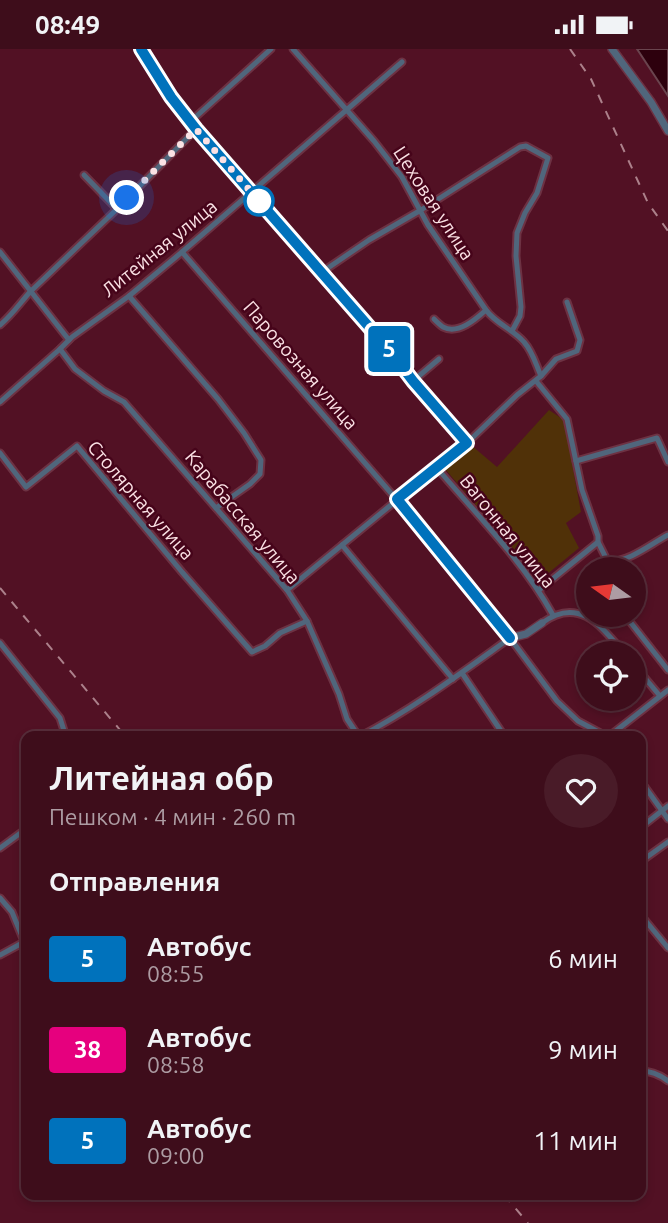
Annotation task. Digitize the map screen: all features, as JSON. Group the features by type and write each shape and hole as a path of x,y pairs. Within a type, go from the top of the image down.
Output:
{"street":[{"name":"Вагонная улица","path":"141,49 165,89 190,122 467,443 397,499"},
{"path":"190,122 271,49"},
{"name":"Цеховая улица","path":"293,49 402,177 428,225 492,318 524,341 532,353 539,379 567,419 582,490 598,542 606,557"},
{"path":"612,49 651,102 668,131"},
{"name":"Литейная улица","path":"0,402 69,340 129,296 182,252 402,62"},
{"path":"0,325 13,314 30,292 196,129"},
{"path":"322,272 369,240 520,147 526,146 548,158 537,193 517,233 516,255 521,307 520,316 512,331"},
{"path":"85,175 117,209"},
{"path":"0,252 69,340"},
{"name":"Паровозная улица","path":"182,252 397,499"},
{"path":"129,296 218,399 261,460 260,474 216,508"},
{"path":"467,443 517,395 539,379 556,359 578,351 580,340 567,303"},
{"path":"434,319 445,328 453,329 472,322 486,310"},
{"name":"Карабасская улица","path":"60,349 75,369 124,402 287,590 307,621 347,719 355,731"},
{"path":"413,381 439,359"},
{"path":"576,461 656,438 668,462"},
{"name":"Столярная улица","path":"0,453 26,487 77,446 252,652 265,646 280,633 307,621"},
{"name":"Вагонная улица","path":"437,468 524,570 553,615"},
{"path":"287,590 397,499 510,638 557,701 578,721 597,731"},
{"path":"629,557 668,535"},
{"path":"539,590 598,542"},
{"path":"342,545 453,680"},
{"path":"370,731 453,680 510,638 526,634 553,615 582,614 598,623 614,641"},
{"path":"634,627 668,670"},
{"path":"0,643 60,718 64,731"},
{"path":"462,673 501,731"},
{"path":"646,679 660,696"},
{"path":"616,731 667,692"},
{"path":"646,787 665,808 668,819"},
{"path":"646,823 665,808"},
{"path":"0,848 21,833"},
{"path":"646,858 668,842"},
{"path":"0,898 12,912 21,934"},
{"path":"646,921 668,948"},
{"path":"0,955 21,946"},
{"path":"646,1071 668,1081"}],"shaded area":[{"path":"637,49 668,49 668,96"},
{"path":"549,410 564,420 581,512 566,523 579,548 540,580 445,469 471,445 497,467"}],"railway":[{"path":"570,49 591,79 648,203 668,231"},
{"path":"0,588 121,731"},
{"path":"508,1200 528,1223"}],"bus line":[{"name":"5","path":"141,49 159,80 196,129 467,443 397,499 510,638"}],"route":[{"path":"127,198 196,129 259,201"}]}
